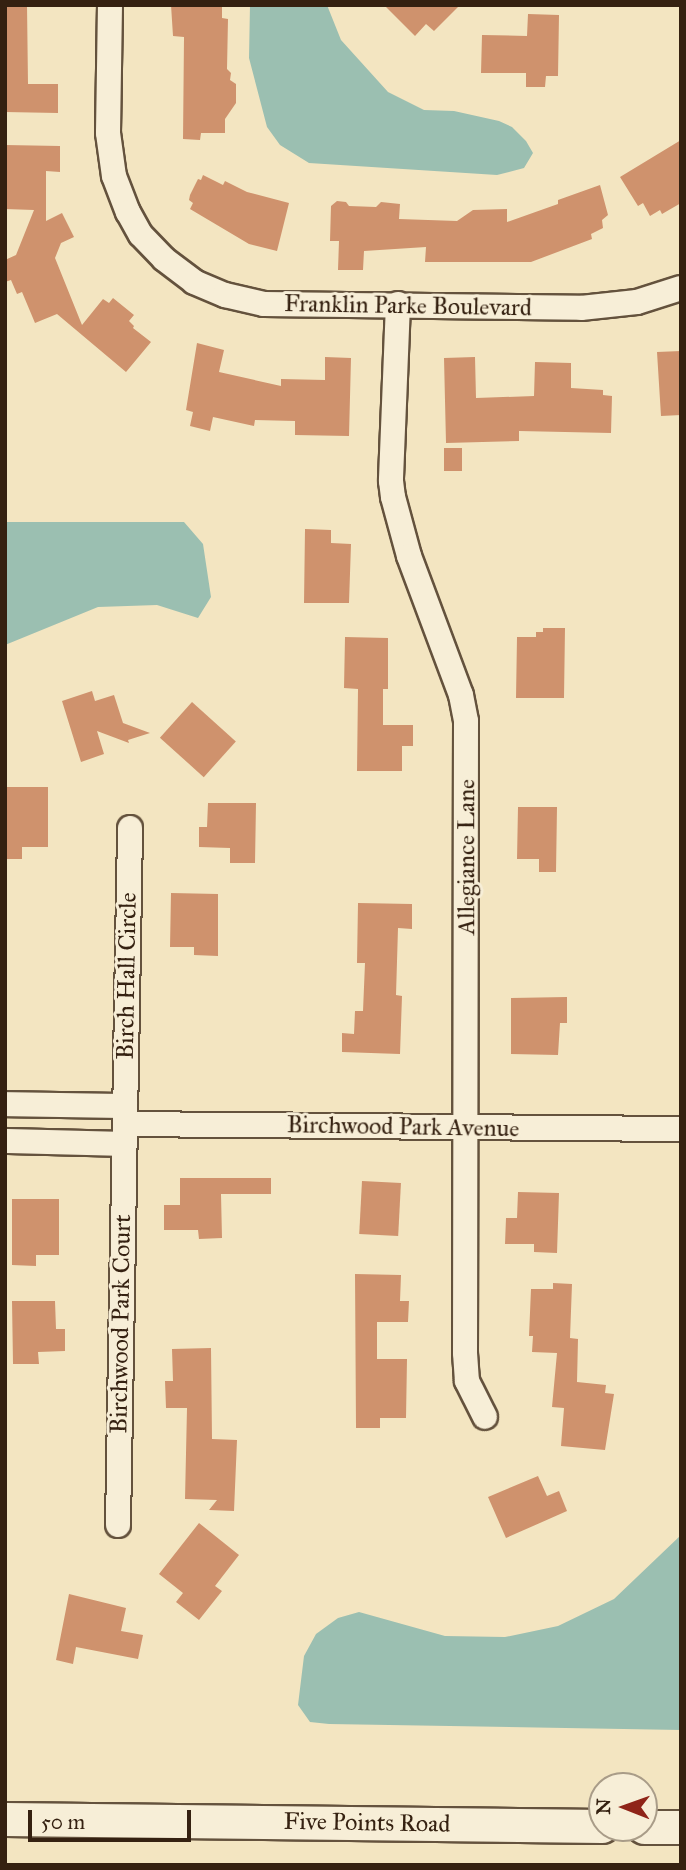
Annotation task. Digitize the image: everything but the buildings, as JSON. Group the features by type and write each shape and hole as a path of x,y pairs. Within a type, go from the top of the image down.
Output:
{"street":[{"name":"Franklin Parke Boulevard","path":"110,5 108,134 114,177 128,212 150,245 189,279 218,293 246,301 594,308 637,302 681,288"},
{"name":"Allegiance Lane","path":"398,304 391,481 393,497 409,556 461,695 466,721 465,1353 467,1381 485,1417"},
{"name":"Birch Hall Circle","path":"125,1124 130,828"},
{"name":"Birchwood Park Avenue","path":"5,1104 125,1124"},
{"name":"Birchwood Park Avenue","path":"5,1141 125,1124 681,1129"},
{"name":"Birchwood Park Court","path":"118,1525 125,1124"},
{"name":"Five Points Road","path":"5,1819 588,1826"},
{"path":"658,1827 681,1827"}],"shaded area":[{"path":"250,5 327,5 341,40 388,92 424,110 454,111 499,121 512,127 533,153 524,168 497,175 309,163 280,145 267,127 249,58"},
{"path":"5,522 184,522 203,544 211,597 198,618 157,605 98,607 5,645"},
{"path":"681,1535 681,1730 329,1724 310,1722 298,1705 304,1656 316,1634 338,1618 359,1612 445,1636 505,1637 558,1626 614,1599"}]}
